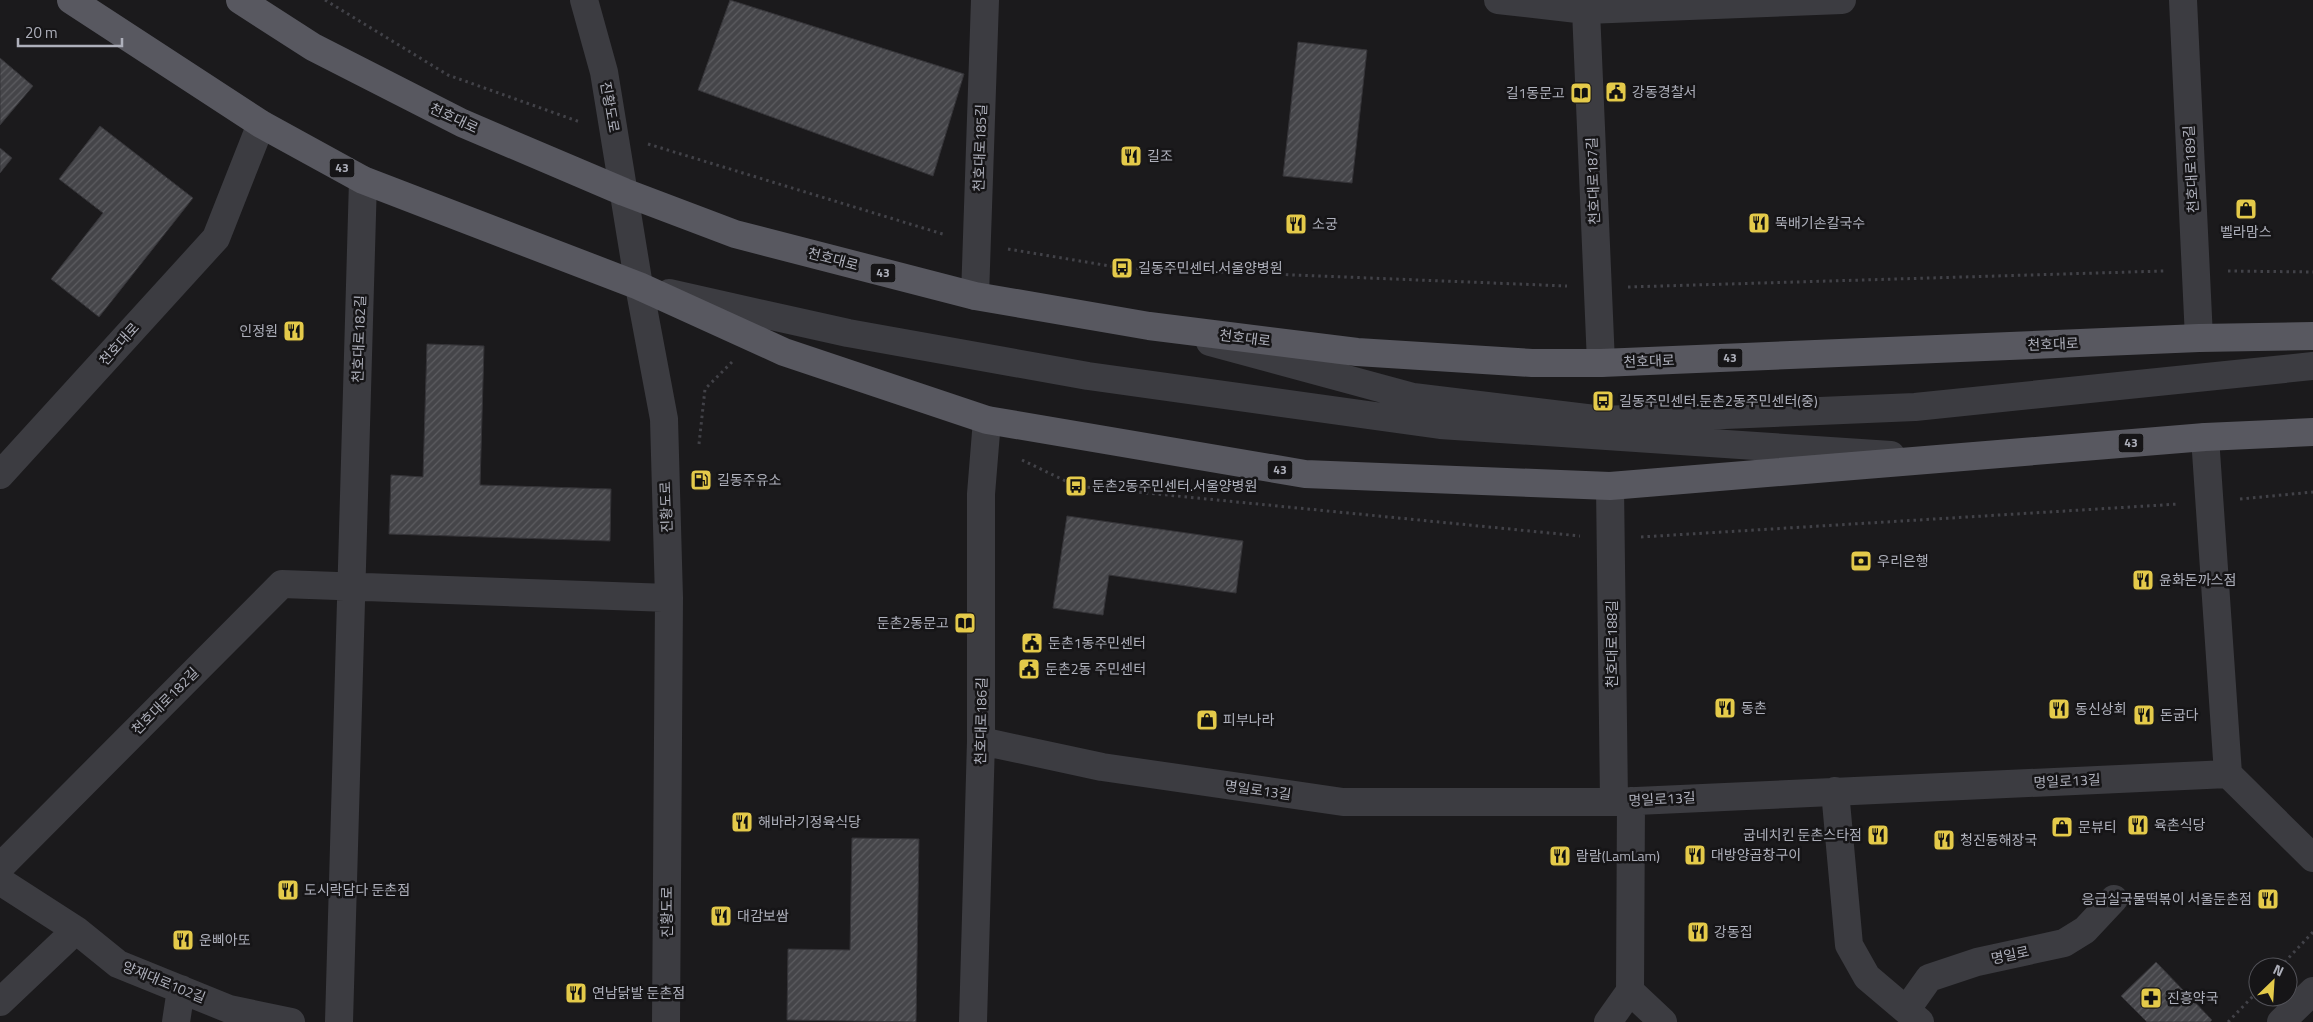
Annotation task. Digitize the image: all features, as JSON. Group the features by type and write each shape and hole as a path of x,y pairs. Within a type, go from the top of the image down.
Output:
{"main road":[{"name":"43","path":"71,0 261,124 363,180 639,286 784,352 987,420 1305,474 1610,486 2205,437 2313,432"},
{"name":"천호대로","path":"240,0 313,47 462,123 624,192 735,234 974,296 1149,326 1357,352 1532,363 1601,363 2199,338 2313,336"}],"street":[{"name":"진황도로","path":"584,0 604,72 639,286 664,419 669,598 666,1022"},
{"name":"천호대로185길","path":"974,296 985,0"},
{"path":"1498,0 1590,5 1842,0"},
{"name":"천호대로189길","path":"2183,0 2199,338"},
{"name":"천호대로187길","path":"1590,5 1601,363"},
{"name":"천호대로","path":"0,475 216,238 261,124"},
{"name":"천호대로182길","path":"339,1022 363,180"},
{"path":"639,286 848,334 1088,376 1440,425 1950,458"},
{"path":"1149,326 1413,397 1603,420 1915,407 2313,366"},
{"name":"천호대로186길","path":"973,1022 981,741 981,494 987,420"},
{"path":"2205,437 2228,774 2313,858"},
{"name":"천호대로188길","path":"1610,486 1630,992"},
{"name":"천호대로182길","path":"0,867 282,584 351,588"},
{"path":"351,588 669,598"},
{"name":"명일로13길","path":"981,741 1102,767 1343,802 1622,801 2228,774"},
{"name":"명일로","path":"1835,791 1849,945 1867,977 1914,1016 1930,978 1977,962 2064,943 2085,930 2114,899"},
{"name":"양재대로102길","path":"0,881 76,930 118,964 229,1009 290,1022"},
{"path":"0,1002 76,930"},
{"path":"176,1022 181,989"},
{"path":"2281,1022 2313,990"},
{"path":"1608,1022 1630,992 1663,1022"}],"path":[{"path":"325,0 448,76 614,133 976,244 1122,268 1598,287 2196,270 2313,272"},
{"path":"2289,957 2313,932"},
{"path":"2228,1022 2248,1001"}],"building":[{"path":"730,0 964,74 933,176 698,90"},
{"path":"1298,42 1367,50 1352,183 1283,176"},
{"path":"0,58 33,86 0,125"},
{"path":"100,126 193,198 99,317 51,279 103,213 59,179"},
{"path":"0,148 12,158 0,173"},
{"path":"427,344 484,346 480,485 611,489 610,541 389,534 391,475 423,477"},
{"path":"1067,516 1243,541 1236,593 1109,575 1103,615 1053,608"},
{"path":"852,838 919,839 916,1022 787,1020 788,949 850,950"},
{"path":"2156,962 2212,1020 2210,1022 2147,1022 2121,996"}],"place":[{"name":"강동경찰서","path":"1616,92"},
{"name":"길1동문고","path":"1581,93"},
{"name":"길조","path":"1131,156"},
{"name":"벨라맘스","path":"2246,209"},
{"name":"뚝배기손칼국수","path":"1759,223"},
{"name":"소궁","path":"1296,224"},
{"name":"길동주민센터.서울양병원","path":"1122,268"},
{"name":"인정원","path":"294,331"},
{"name":"길동주민센터.둔촌2동주민센터(중)","path":"1603,401"},
{"name":"길동주유소","path":"701,480"},
{"name":"둔촌2동주민센터.서울양병원","path":"1076,486"},
{"name":"우리은행","path":"1861,561"},
{"name":"윤화돈까스점","path":"2143,580"},
{"name":"둔촌2동문고","path":"965,623"},
{"name":"둔촌1동주민센터","path":"1032,643"},
{"name":"둔촌2동 주민센터","path":"1029,669"},
{"name":"동촌","path":"1725,708"},
{"name":"동신상회","path":"2059,709"},
{"name":"돈굽다","path":"2144,715"},
{"name":"피부나라","path":"1207,720"},
{"name":"해바라기정육식당","path":"742,822"},
{"name":"육촌식당","path":"2138,825"},
{"name":"문뷰티","path":"2062,827"},
{"name":"굽네치킨 둔촌스타점","path":"1878,835"},
{"name":"청진동해장국","path":"1944,840"},
{"name":"대방양곱창구이","path":"1695,855"},
{"name":"람람(LamLam)","path":"1560,856"},
{"name":"도시락담다 둔촌점","path":"288,890"},
{"name":"응급실국물떡볶이 서울둔촌점","path":"2268,899"},
{"name":"대감보쌈","path":"721,916"},
{"name":"강동집","path":"1698,932"},
{"name":"운삐아또","path":"183,940"},
{"name":"연남닭발 둔촌점","path":"576,993"},
{"name":"진흥약국","path":"2151,998"}]}
